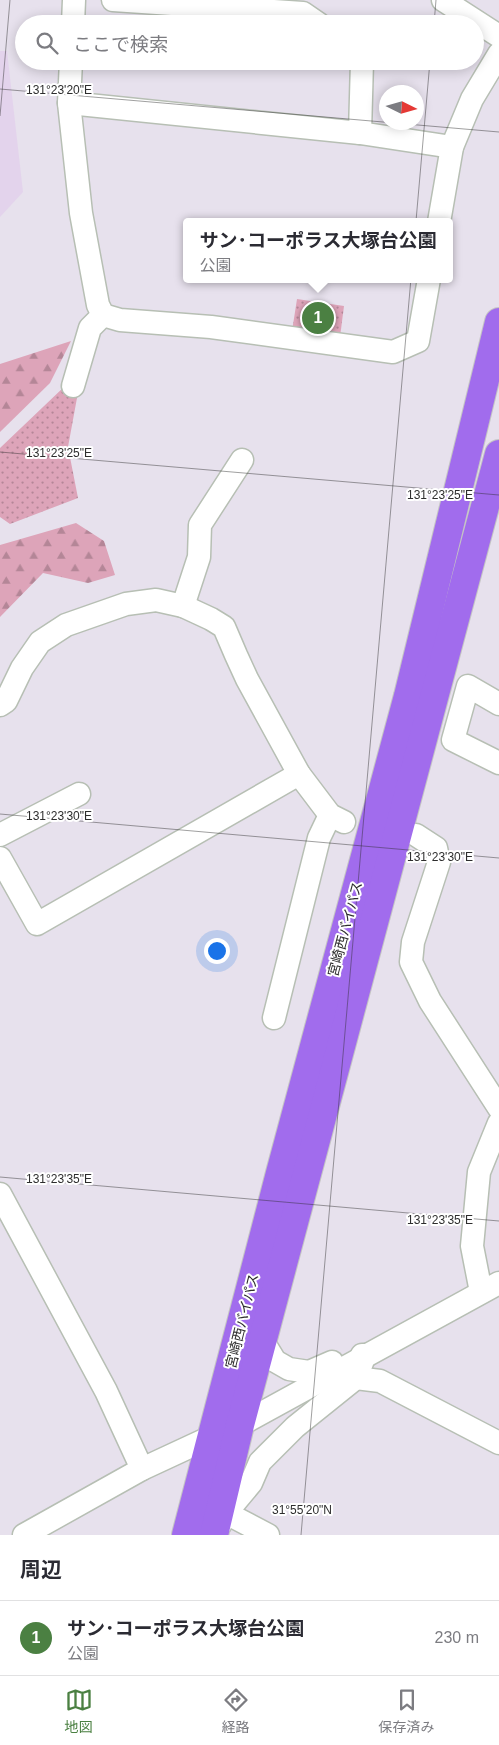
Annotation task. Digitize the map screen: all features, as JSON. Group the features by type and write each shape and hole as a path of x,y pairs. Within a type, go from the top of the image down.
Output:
{"highway":[{"name":"宮崎西バイパス","path":"186,1535 280,1173 408,696 499,322"},
{"name":"宮崎西バイパス","path":"218,1528 240,1425 499,454"}],"street":[{"path":"73,15 74,0"},
{"path":"113,0 303,13 306,15"},
{"path":"443,0 466,15"},
{"path":"484,26 499,36"},
{"path":"440,218 452,147 472,99 499,54"},
{"path":"71,70 69,103 81,213 98,305 103,315 120,320 211,327 393,352 418,341 428,283"},
{"path":"360,132 362,70"},
{"path":"69,103 360,132 452,147"},
{"path":"73,386 90,328 103,315"},
{"path":"183,606 199,557 200,525 242,460"},
{"path":"0,706 6,701 22,668 40,642 66,625 126,604 156,600 183,606 211,618 224,627 248,679 300,774 337,818 319,838 274,1018"},
{"path":"499,704 468,686 452,740 499,763"},
{"path":"0,858 37,924 300,774"},
{"path":"0,835 79,794"},
{"path":"416,835 436,848 439,862 413,942 411,962 430,1001 499,1108"},
{"path":"24,1535 142,1469 240,1425 490,1287 472,1246 479,1172 499,1123"},
{"path":"0,1194 106,1391 142,1469"},
{"path":"267,1328 264,1343 275,1361 289,1370 309,1372 345,1355 365,1356"},
{"path":"268,1535 218,1528 251,1483 260,1462 295,1427 356,1378 365,1356"},
{"path":"356,1378 380,1381 499,1442"}],"shaded area":[{"path":"0,51 7,51 23,192 0,217"}],"green space":[{"path":"297,299 344,306 340,337 292,331"},
{"path":"71,341 50,383 0,432 0,364"},
{"path":"65,386 79,387 68,447 78,498 10,524 0,517 0,448"},
{"path":"76,523 104,541 115,575 88,583 43,573 0,617 0,545"}],"place":[{"name":"サン･コーポラス大塚台公園","path":"318,318"}]}
